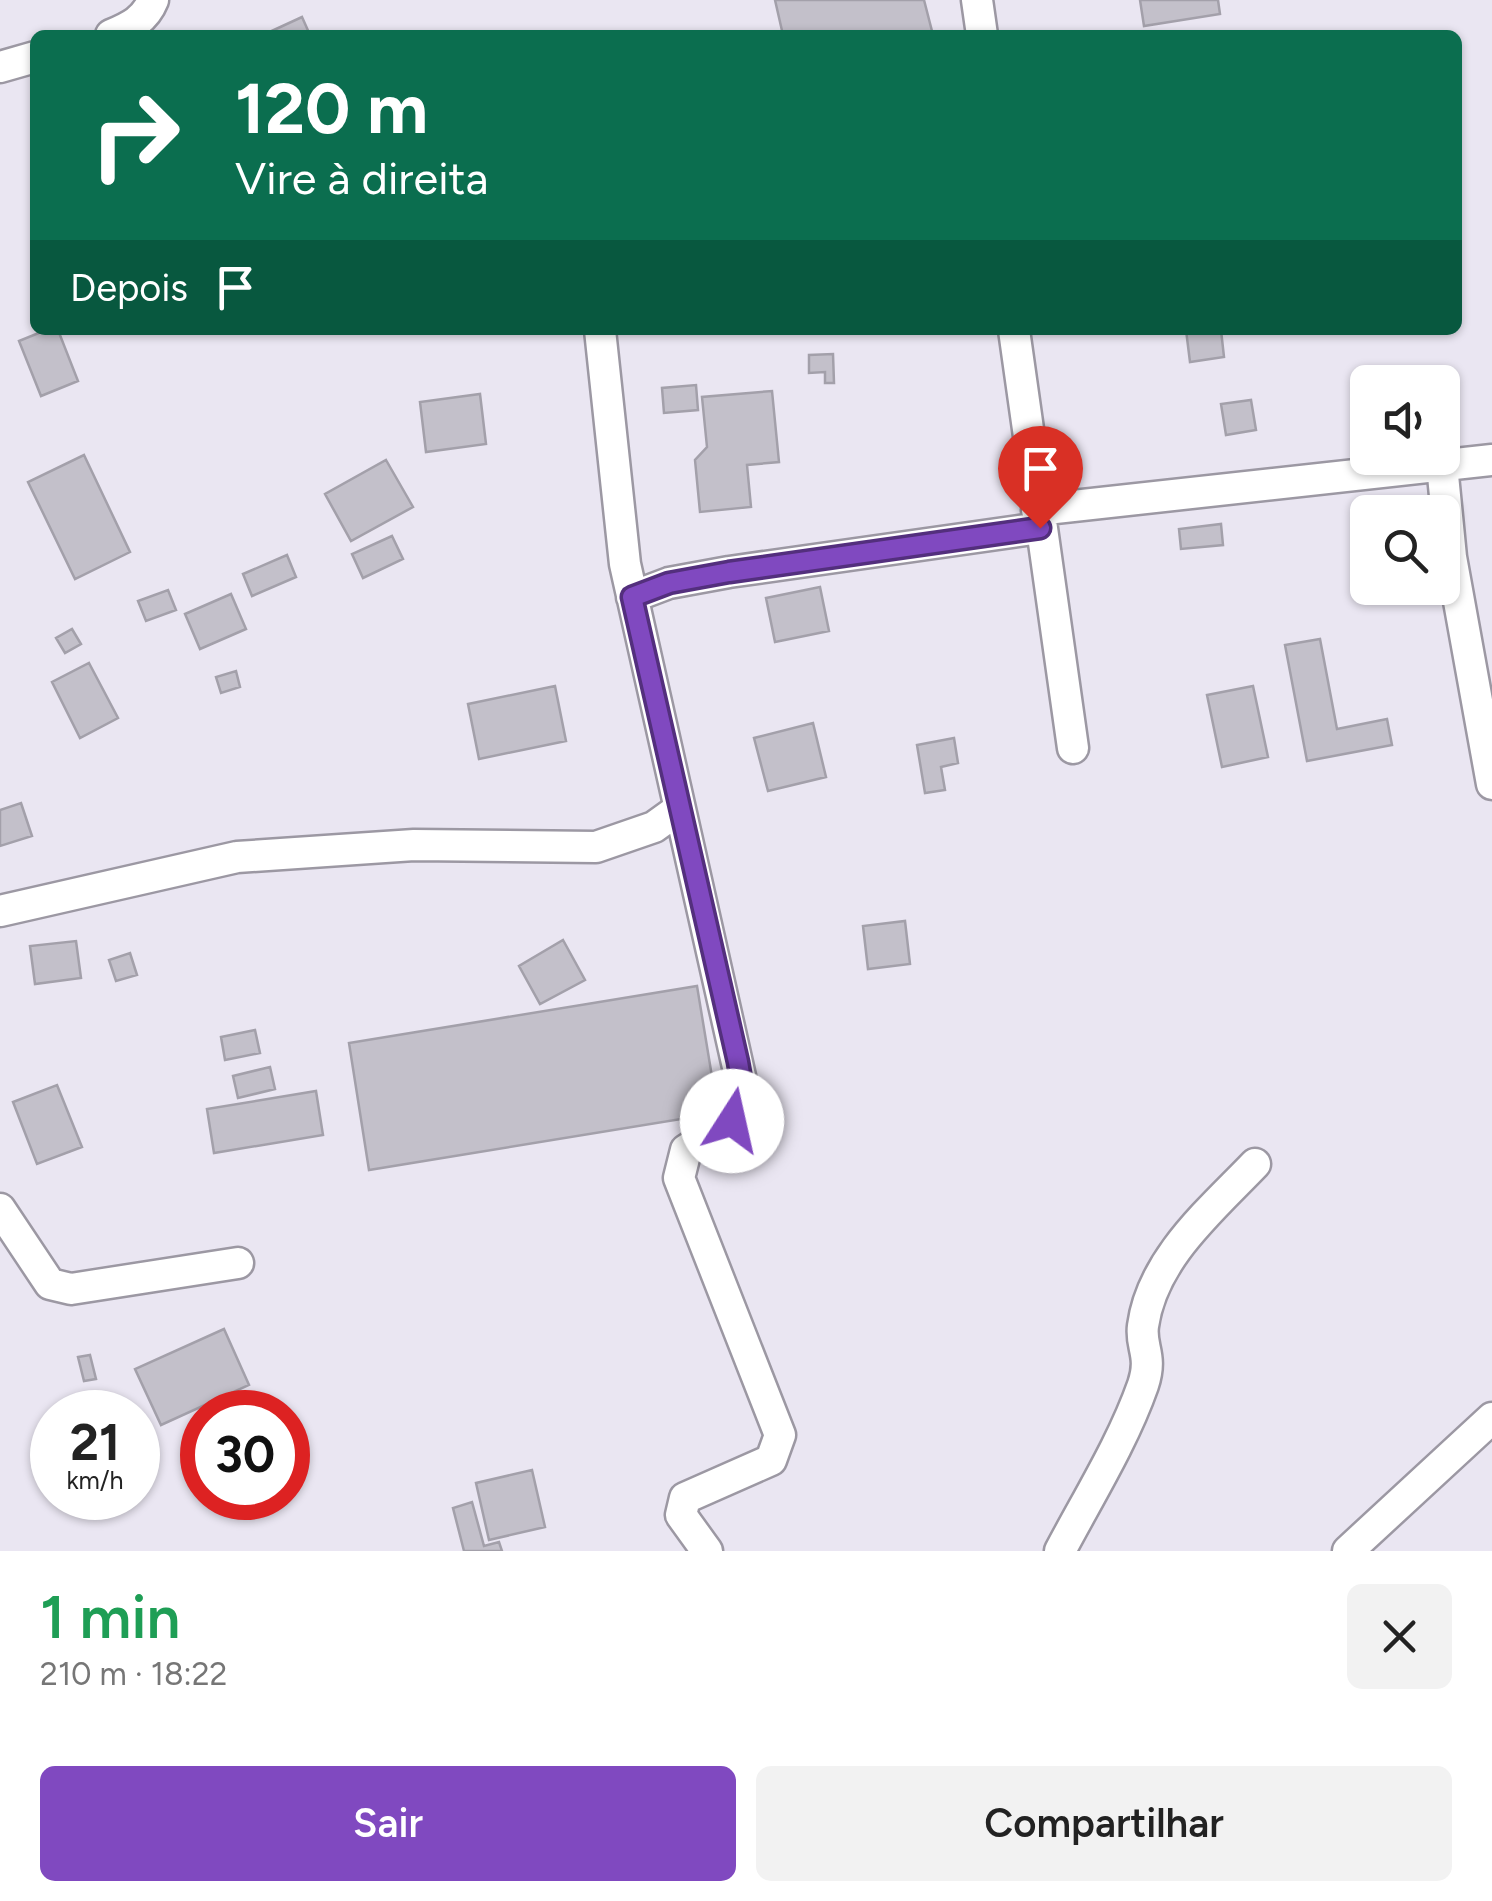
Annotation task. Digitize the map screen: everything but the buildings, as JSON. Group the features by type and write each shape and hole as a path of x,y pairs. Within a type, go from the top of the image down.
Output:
{"street":[{"path":"124,30 148,12 153,0"},
{"path":"977,0 981,30"},
{"path":"0,67 30,58"},
{"path":"601,335 632,597 696,866 742,1085 732,1121 686,1150 679,1178 780,1436 771,1460 685,1498 681,1515 707,1551"},
{"path":"1015,335 1073,748"},
{"path":"1460,463 1492,460"},
{"path":"632,597 669,583 1038,519 1367,475"},
{"path":"1443,475 1451,556 1492,784"},
{"path":"0,910 237,856 414,845 596,847 654,827 680,809"},
{"path":"1060,1551 1143,1386 1150,1354 1142,1330 1151,1294 1194,1228 1255,1164"},
{"path":"0,1209 50,1284 71,1290 238,1264"},
{"path":"1348,1551 1492,1418"}],"route":[{"path":"732,1121 742,1085 738,1062 632,597 669,583 729,572 1040,528"}]}
